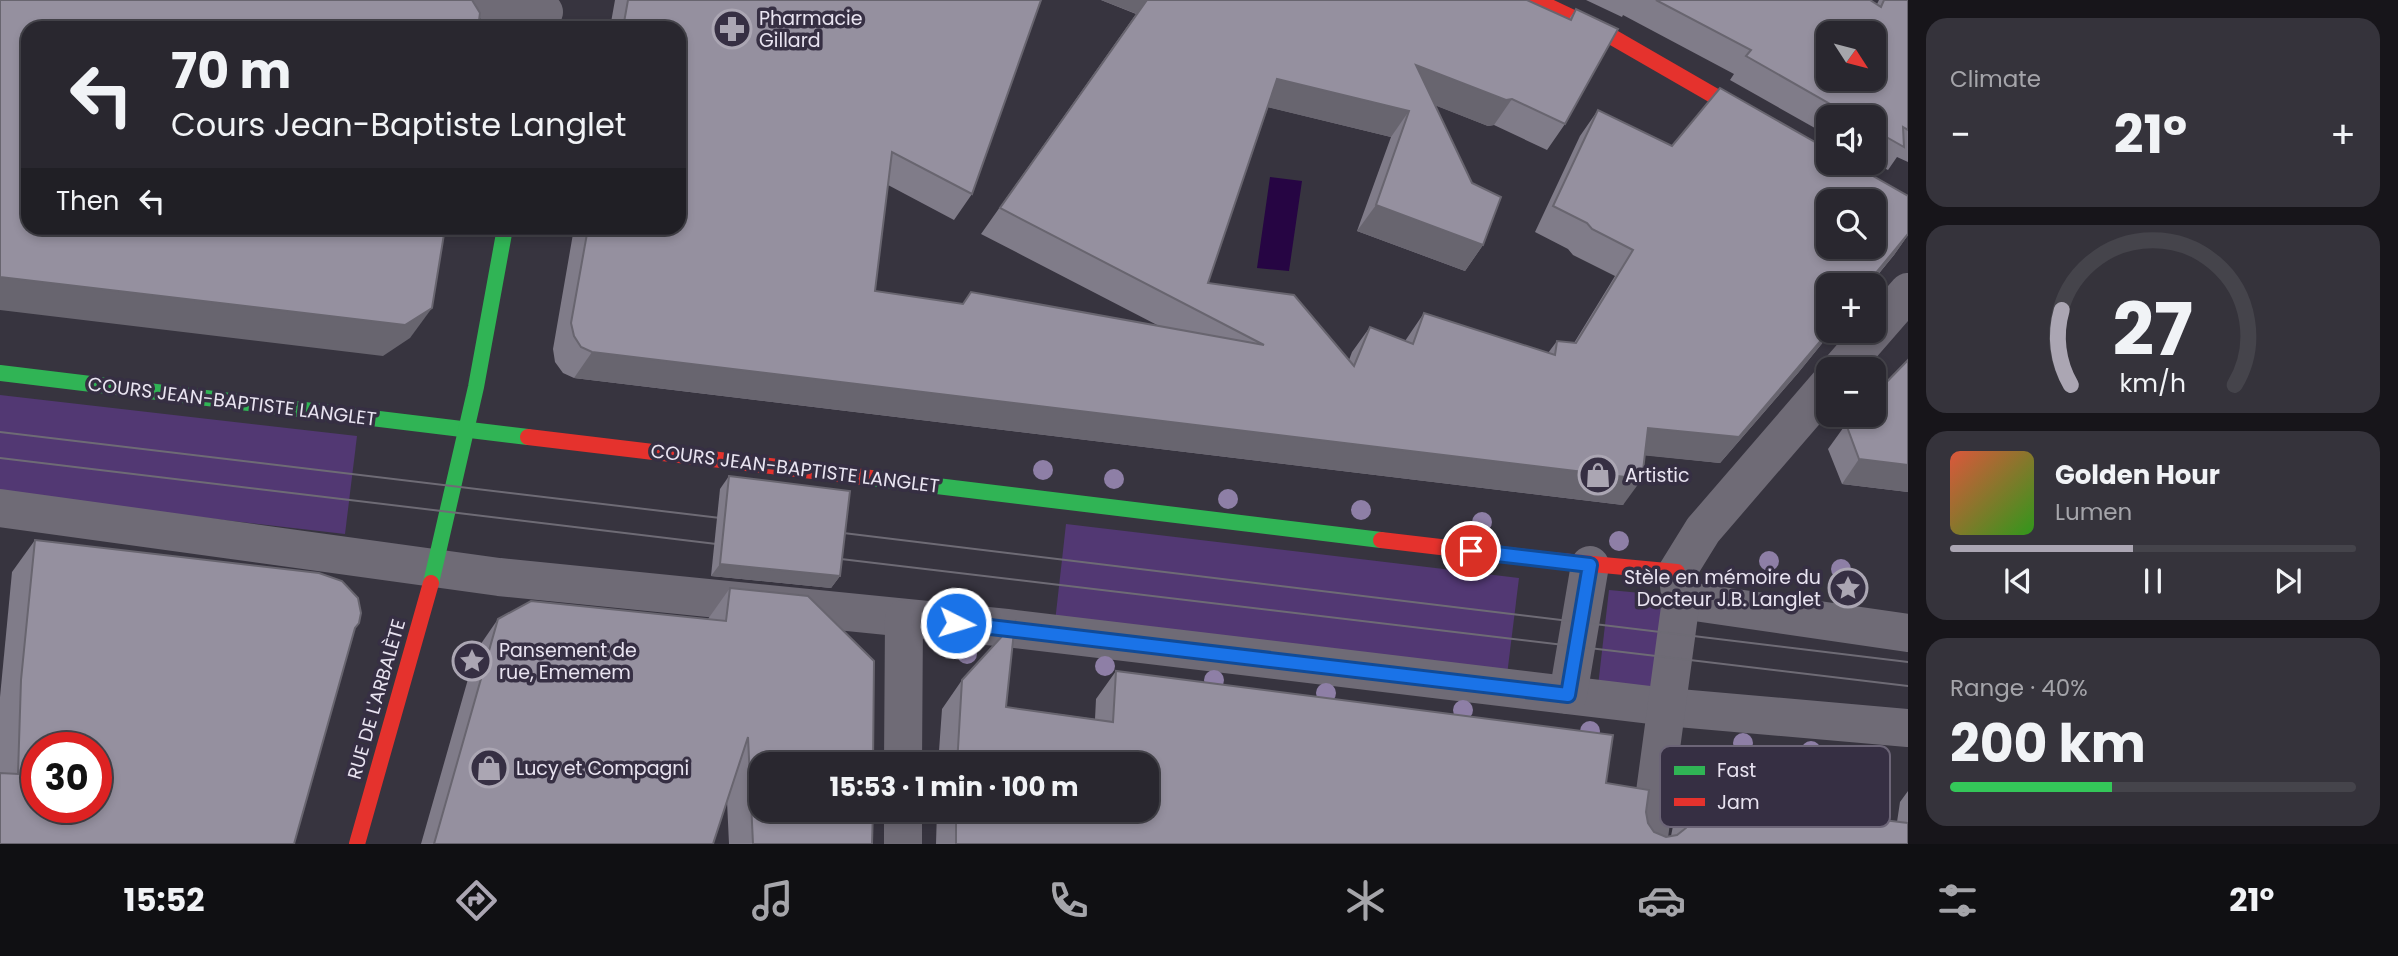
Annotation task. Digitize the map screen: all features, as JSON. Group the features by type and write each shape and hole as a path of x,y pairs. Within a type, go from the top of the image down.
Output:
{"street":[{"path":"484,0 544,13"},
{"path":"1535,0 1607,34 1816,154"},
{"path":"1852,175 1864,182"},
{"name":"RUE DE L'ARBALÈTE","path":"357,844 435,567 476,387 504,235"},
{"path":"1851,357 1908,292"},
{"name":"COURS JEAN-BAPTISTE LANGLET","path":"0,373 1590,565 1908,633"},
{"path":"1662,746 1679,586 1703,530 1816,399"},
{"path":"0,508 499,577 1035,631 1667,707 1908,727"},
{"path":"1568,695 1590,565"},
{"path":"903,752 904,619"},
{"path":"1648,844 1660,757"},
{"path":"903,822 903,844"}],"shaded area":[{"path":"1270,177 1302,181 1289,271 1257,268"},
{"path":"0,395 357,436 345,534 0,494"},
{"path":"1066,524 1519,578 1507,675 1055,622"},
{"path":"1609,590 1663,595 1652,693 1598,686"}],"building":[{"path":"0,0 472,0 480,13 479,21 21,21 21,235 444,235 432,308 405,325 0,277"},
{"path":"628,0 1041,0 972,194 892,152 875,291 963,304 971,292 1264,345 1000,208 1147,0 1527,0 1571,20 1576,9 1618,29 1565,124 1512,99 1506,100 1416,65 1472,183 1501,197 1483,245 1376,205 1409,111 1277,79 1208,283 1294,295 1354,366 1370,327 1413,344 1424,313 1555,355 1557,341 1576,343 1633,250 1553,206 1598,110 1672,146 1720,88 1816,143 1816,175 1871,175 1908,196 1908,234 1876,273 1816,273 1816,343 1819,343 1739,437 1648,428 1642,479 592,352 581,347 574,336 571,323 587,235 686,235 686,21 624,21"},
{"path":"1656,0 1870,0 1881,7 1884,0 1908,0 1908,130 1903,127 1904,147 1886,137 1886,105 1832,105 1746,56 1751,50"},
{"path":"1908,360 1908,465 1859,459 1847,427 1886,427 1886,383"},
{"path":"729,476 850,491 840,576 720,564"},
{"path":"35,540 319,573 342,581 358,598 361,613 359,623 355,628 294,844 0,844 0,773 18,774 21,680"},
{"path":"730,588 808,596 874,661 873,752 749,752 749,758 748,737 713,844 434,844 498,619 531,601 726,621"},
{"path":"1015,622 1006,707 1113,722 1116,671 1613,735 1606,783 1649,790 1646,812 1648,823 1654,832 1666,837 1677,835 1686,827 1890,827 1890,821 1908,823 1908,844 956,844 956,822 1159,822 1159,752 958,752 962,680"},
{"path":"752,822 873,822 872,844 753,844"}],"tram line":[{"path":"0,432 737,520"},
{"path":"0,458 733,546"},
{"path":"827,531 1908,662"},
{"path":"824,557 1908,686"}],"traffic: fast":[{"path":"431,583 476,387 504,235"},
{"path":"0,373 528,437"},
{"path":"871,478 1381,540"}],"traffic: jam":[{"path":"1535,0 1607,34 1816,155"},
{"path":"528,437 871,478"},
{"path":"1381,540 1677,572"},
{"path":"357,844 431,583"}],"place":[{"name":"Pharmacie Gillard","path":"732,29"},
{"name":"Artistic","path":"1598,475"},
{"name":"Stèle en mémoire du Docteur J.B. Langlet","path":"1848,588"},
{"name":"Pansement de rue, Ememem","path":"472,661"},
{"name":"Lucy et Compagni","path":"489,768"}],"route":[{"path":"956,623 1568,695 1590,565 1471,551"}]}
